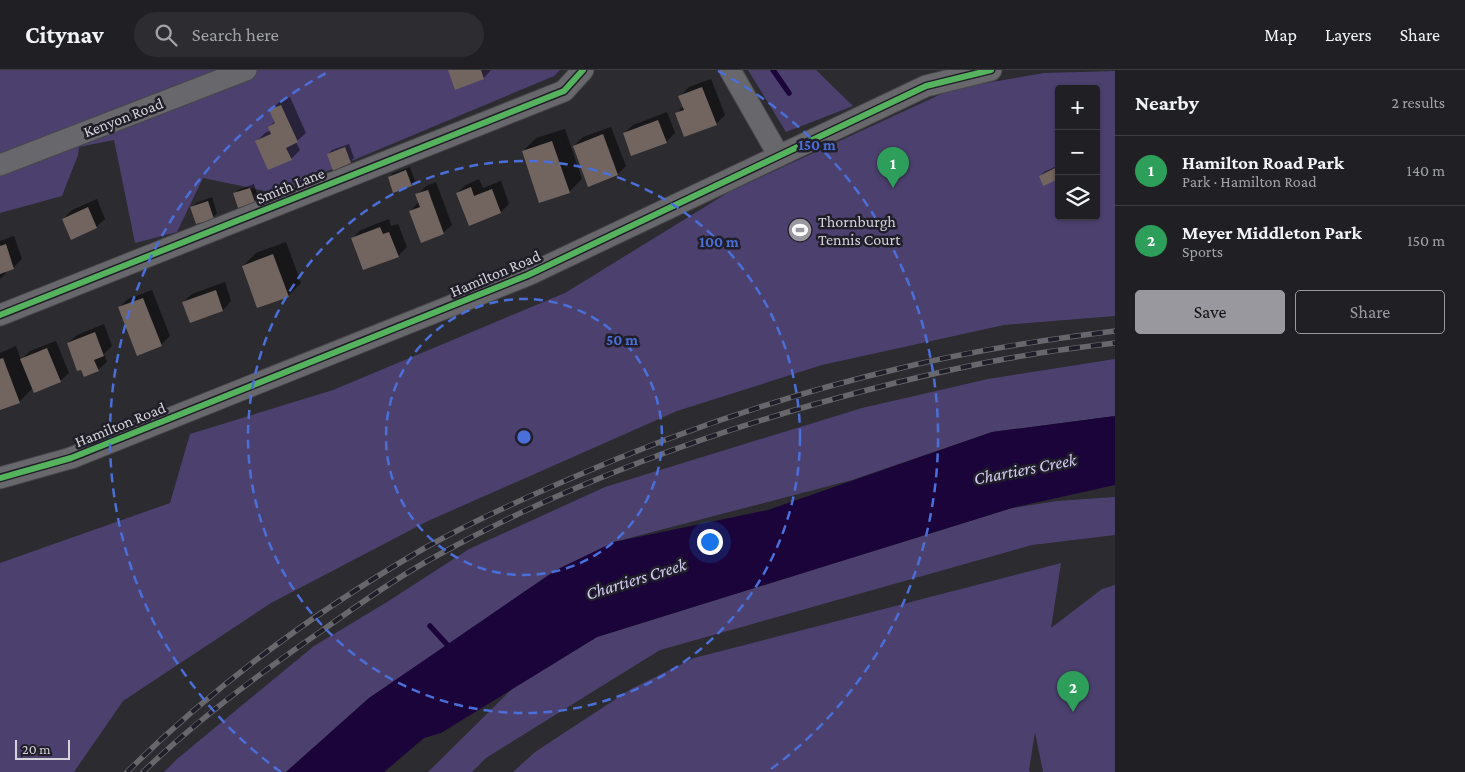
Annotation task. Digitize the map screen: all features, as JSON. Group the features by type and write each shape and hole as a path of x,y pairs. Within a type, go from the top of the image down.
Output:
{"street":[{"name":"Kenyon Road","path":"0,165 246,70"},
{"name":"Smith Lane","path":"0,315 564,91 584,70"},
{"path":"730,70 779,156"},
{"name":"Hamilton Road","path":"0,478 71,458 528,275 926,86 991,70"}],"shaded area":[{"path":"0,70 560,70 554,76 275,193 203,178 177,232 135,243 114,140 79,147 78,155 62,196 0,213"},
{"path":"748,70 816,70 853,106 786,132"},
{"path":"1115,71 1115,316 1004,325 822,365 677,411 428,521 271,603 123,701 74,772 0,772 0,563 170,503 190,434 333,390 565,293 729,192 952,89 1044,73"},
{"path":"1115,359 1115,416 992,432 852,480 614,542 369,698 286,772 164,772 177,759 314,646 469,549 605,487 862,408 988,379"},
{"path":"1115,497 1115,535 1032,545 660,650 486,758 472,772 428,772 512,689 597,637 1012,508 1057,501"},
{"path":"1061,563 1051,628 1102,589 1115,585 1115,772 1043,772 1035,732 1030,772 513,772 535,752 631,689 694,658"}],"water":[{"name":"Chartiers Creek","path":"1115,416 1115,485 1012,508 597,637 441,733 424,738 384,772 286,772 369,698 556,570 614,542 768,510 992,432"}],"building":[{"path":"448,70 481,70 484,79 455,90"},
{"path":"702,87 717,125 684,137 675,113 684,110 678,96"},
{"path":"281,105 298,142 286,148 292,160 268,170 255,141 271,134 268,127 275,123 269,110"},
{"path":"658,120 667,143 631,156 623,133"},
{"path":"603,134 618,175 588,187 573,146"},
{"path":"552,141 570,193 539,203 522,151"},
{"path":"345,147 351,163 333,171 327,154"},
{"path":"1055,168 1055,181 1043,186 1039,176"},
{"path":"406,170 412,186 393,193 388,177"},
{"path":"471,187 474,196 492,189 501,213 469,226 456,193"},
{"path":"250,188 255,202 238,208 233,193"},
{"path":"428,190 444,234 421,243 409,211 420,207 415,194"},
{"path":"208,201 214,219 196,224 190,207"},
{"path":"88,207 97,228 71,240 62,219"},
{"path":"380,227 383,234 389,232 399,257 363,270 351,238"},
{"path":"6,244 14,269 0,274 0,246"},
{"path":"273,254 289,297 257,308 242,266"},
{"path":"216,290 223,311 190,323 182,302"},
{"path":"143,298 162,346 137,356 118,307"},
{"path":"95,332 104,356 94,360 99,371 84,377 81,370 77,371 67,343"},
{"path":"47,348 61,382 34,393 20,359"},
{"path":"3,358 20,403 0,410 0,359"}],"waterway":[{"path":"773,70 789,93"},
{"path":"430,626 452,650"}],"railway":[{"path":"127,772 195,709 268,651 306,624 383,573 440,539 530,496 607,463 688,432 771,403 855,379 978,351 1115,331"},
{"path":"143,772 184,734 249,682 362,602 424,563 530,508 669,451 764,419 840,397 982,363 1115,343"}],"cycle path":[{"path":"0,315 564,91 583,70"},
{"path":"0,478 71,458 528,275 926,86 991,70"}],"place":[{"name":"Hamilton Road Park","path":"893,188"},
{"name":"Thornburgh Tennis Court","path":"800,230"},
{"name":"Meyer Middleton Park","path":"1073,712"}]}
